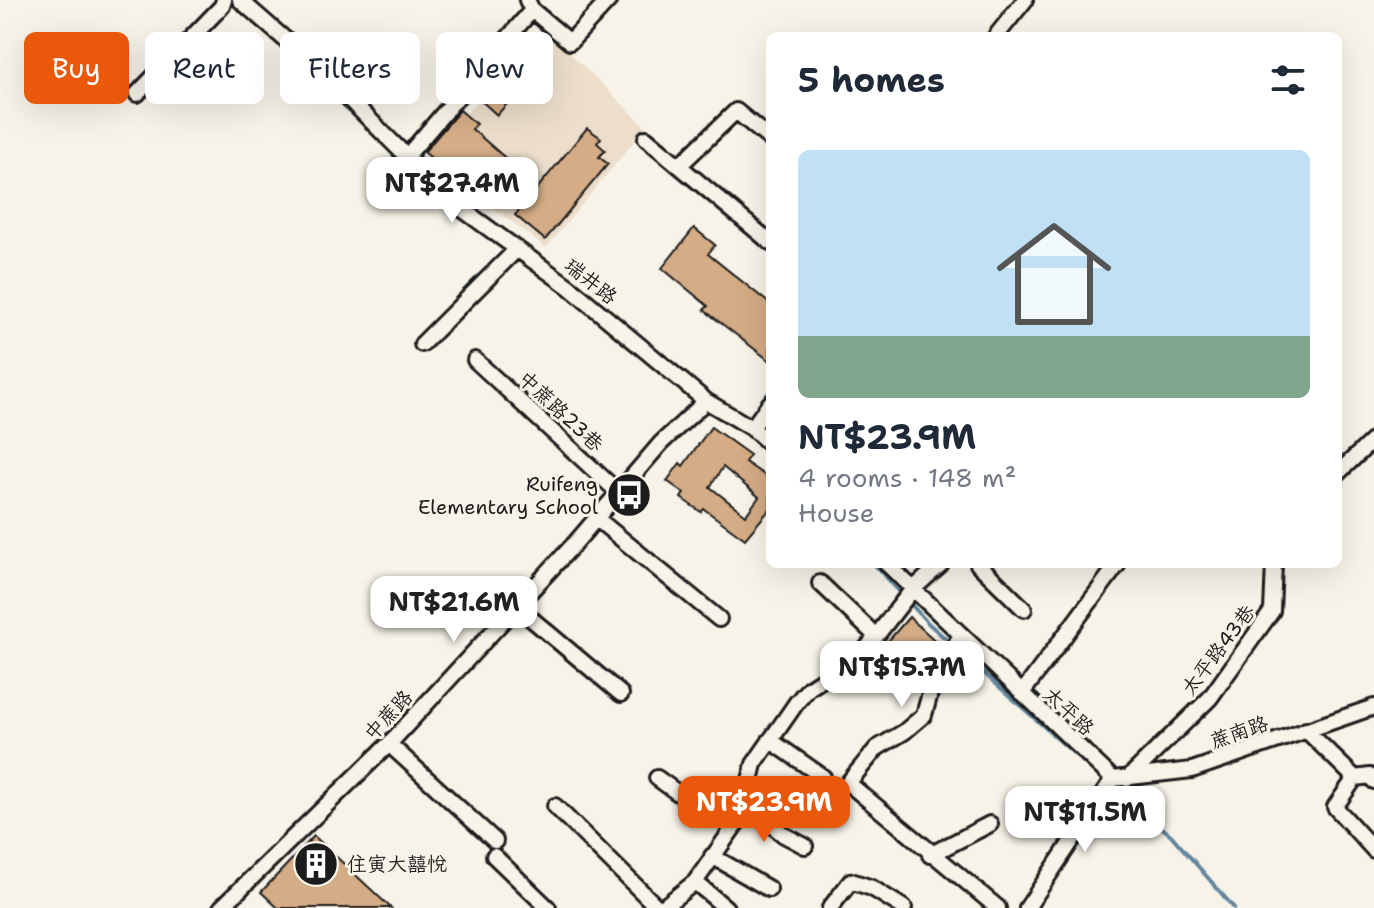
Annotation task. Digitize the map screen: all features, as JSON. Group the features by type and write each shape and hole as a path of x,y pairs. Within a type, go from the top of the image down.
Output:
{"street":[{"path":"137,94 222,6 224,0"},
{"name":"瑞井路","path":"240,0 319,69 451,201 515,251 568,286 706,401"},
{"path":"407,156 529,5 570,42 609,0"},
{"path":"999,32 1025,0"},
{"path":"679,166 736,111 766,136"},
{"path":"646,138 766,239"},
{"path":"422,344 515,251"},
{"name":"中蔗路23巷","path":"475,360 619,493"},
{"path":"706,401 752,428 766,440"},
{"name":"中蔗路","path":"221,908 389,744 661,443 706,401"},
{"path":"752,428 766,409"},
{"path":"1342,469 1374,439"},
{"path":"596,518 719,619"},
{"name":"太平路","path":"891,568 1022,693 1120,779"},
{"path":"555,806 660,908 695,882 744,811 754,764 809,688 863,653 912,590 937,568"},
{"path":"982,568 1024,609"},
{"path":"1022,693 1115,568"},
{"name":"太平路43巷","path":"1120,779 1210,698 1272,611 1274,568"},
{"path":"820,583 876,636"},
{"path":"516,606 621,694"},
{"path":"961,635 932,686 924,715 904,732 877,748 848,783 930,855 998,908"},
{"name":"蔗南路","path":"1120,779 1192,770 1374,707"},
{"path":"1306,730 1355,778"},
{"path":"770,740 823,777"},
{"path":"389,744 548,908"},
{"path":"1374,781 1370,776 1355,778 1335,807 1374,850"},
{"path":"657,778 700,809 744,811 805,846"},
{"path":"1027,908 1120,779"},
{"path":"930,855 990,824"},
{"path":"712,856 769,889"},
{"path":"830,908 851,881 872,888 904,908"},
{"path":"695,882 726,908"}],"shaded area":[{"path":"553,37 646,127 546,248 427,157 475,104 553,104"}],"building":[{"path":"485,104 507,104 497,115"},
{"path":"460,110 476,124 472,129 517,168 486,204 424,152"},
{"path":"587,128 601,138 597,143 605,150 599,157 608,164 545,240 515,215"},
{"path":"694,228 715,245 708,254 766,301 766,358 704,310 708,306 662,268"},
{"path":"711,427 750,455 745,462 766,476 766,514 745,539 704,509 701,512 681,498 684,493 667,481 680,463 683,466","holes":["723,467 759,497 746,515 710,487"]},
{"path":"909,617 940,645 913,676 882,648"},
{"name":"住寅大囍悅","path":"314,836 391,908 278,908 261,892"}],"waterway":[{"path":"764,401 766,397"},
{"path":"878,568 928,623 1116,791 1171,835 1234,908"}],"place":[{"name":"Ruifeng Elementary School","path":"629,495"},
{"name":"住寅大囍悅","path":"316,864"}]}
